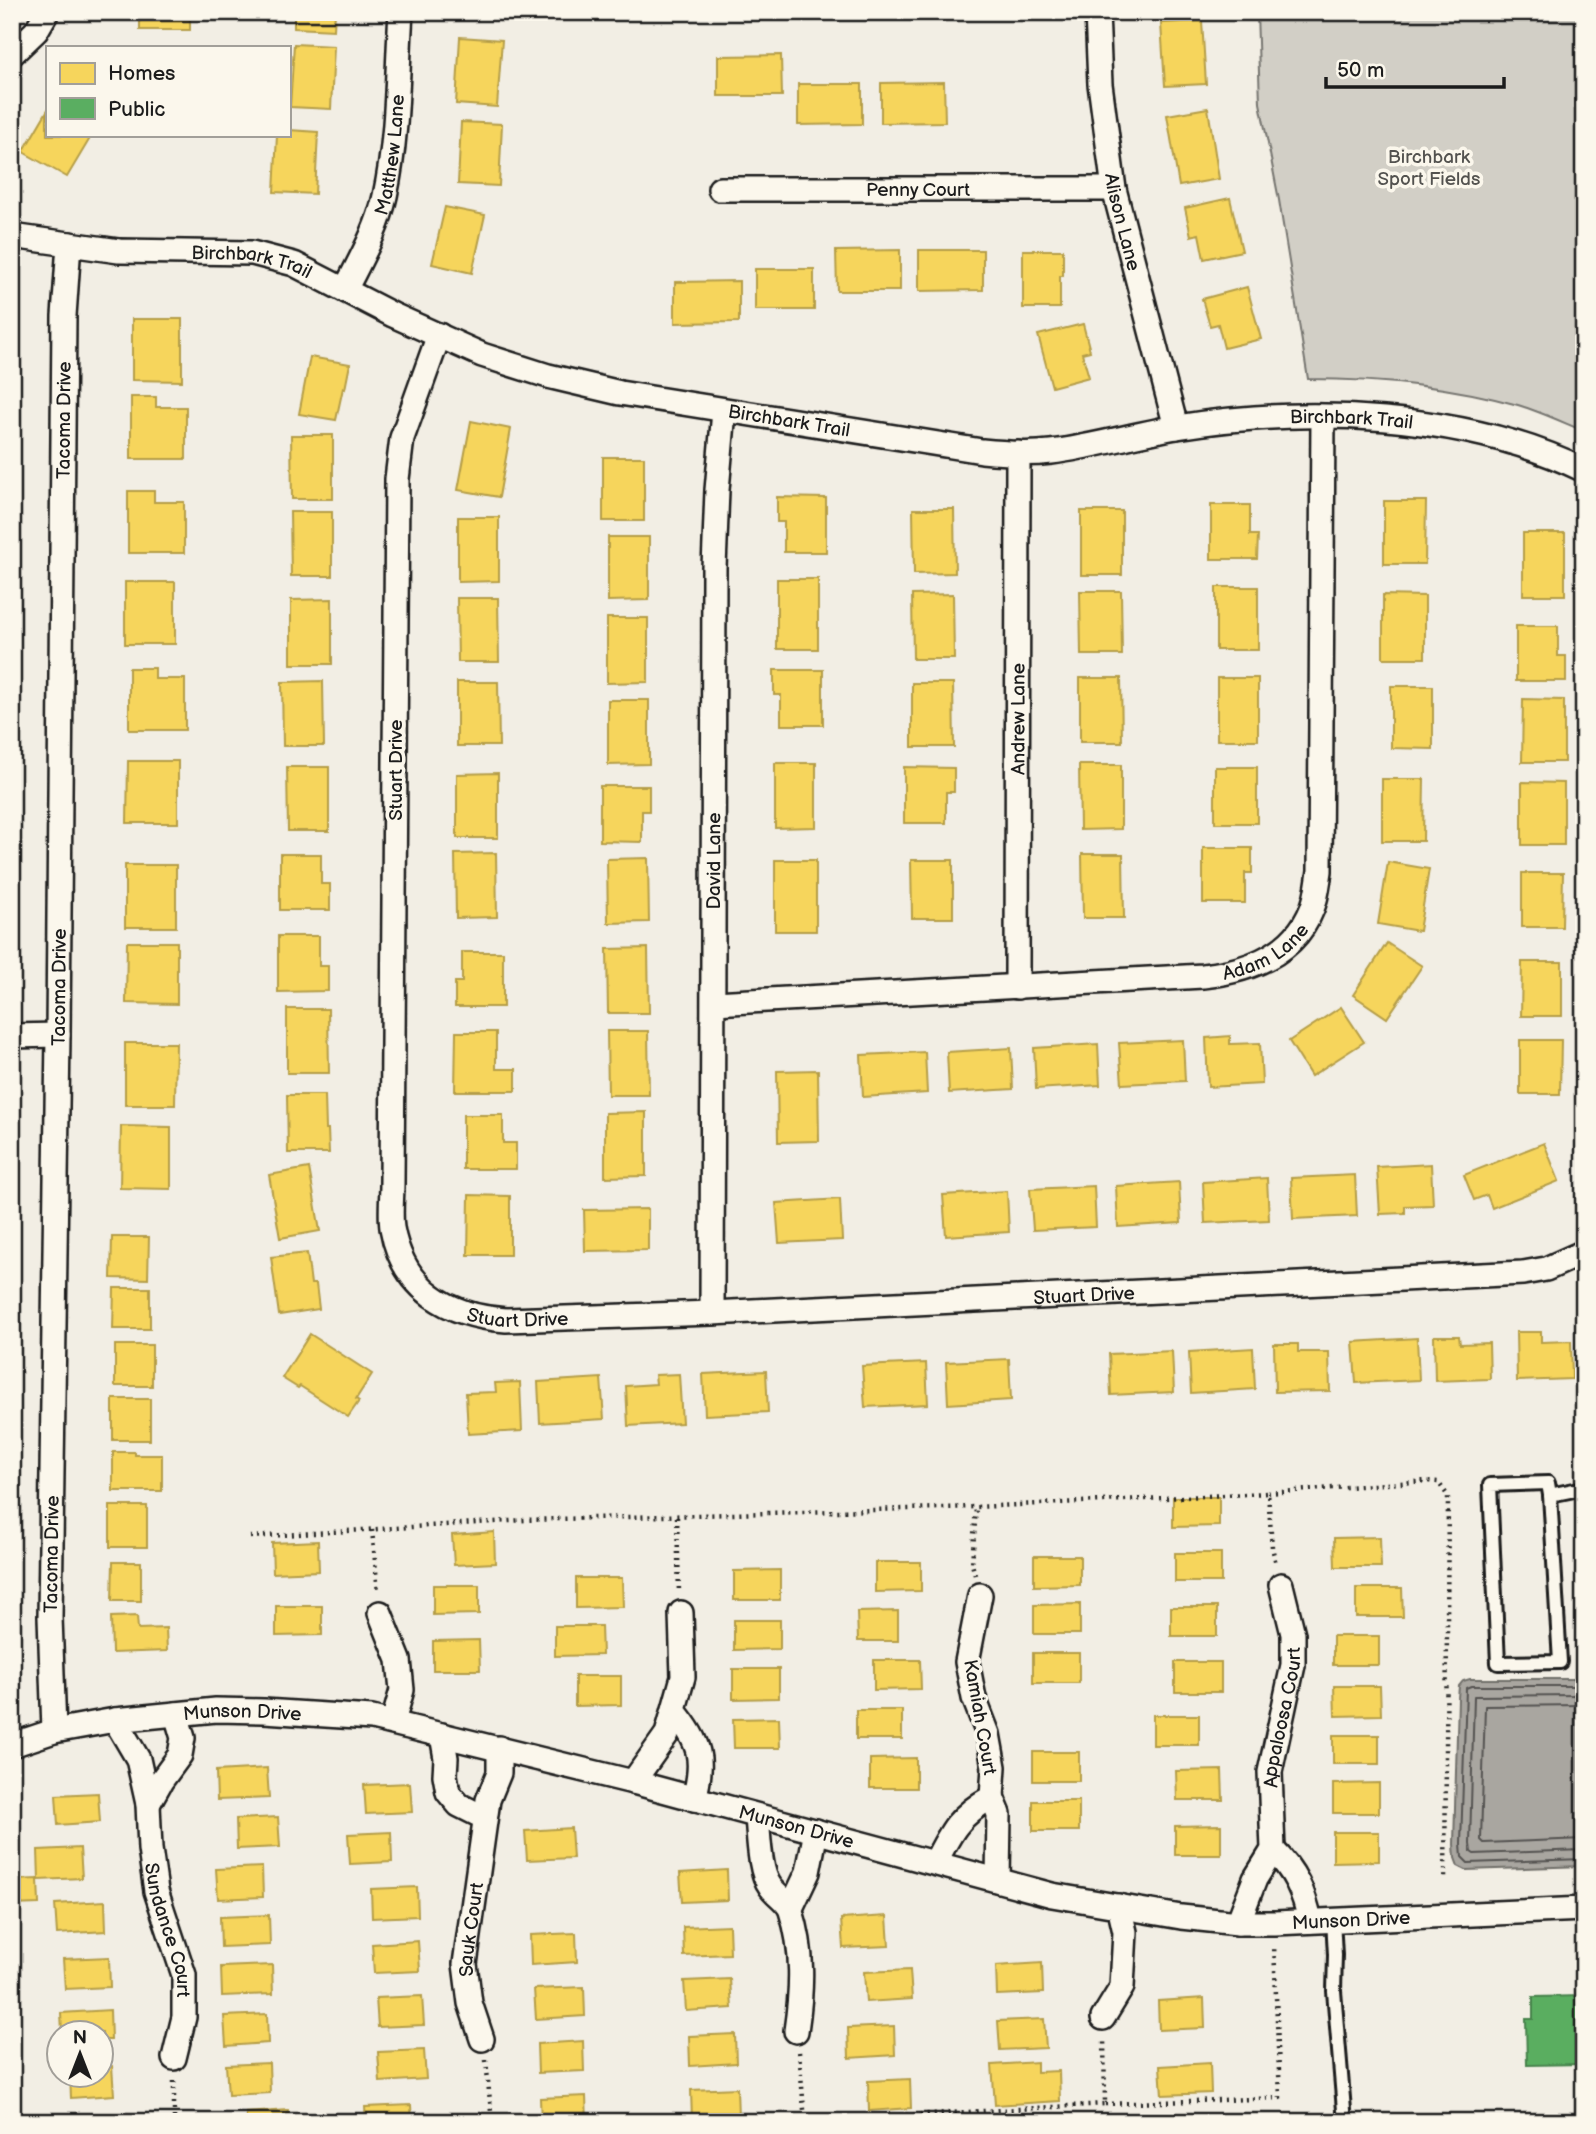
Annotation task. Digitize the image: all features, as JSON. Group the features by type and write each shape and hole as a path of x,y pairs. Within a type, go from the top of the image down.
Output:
{"street":[{"path":"12,54 36,32 47,12"},
{"name":"Matthew Lane","path":"345,290 375,227 385,196 395,116 401,12"},
{"name":"Alison Lane","path":"1097,12 1100,83 1114,189 1176,427"},
{"name":"Penny Court","path":"720,189 1114,189"},
{"name":"Birchbark Trail","path":"12,236 119,251 252,253 293,264 482,355 548,376 620,393 724,411 982,451 1051,452 1176,427 1262,417 1323,417 1417,422 1486,435 1525,445 1584,470"},
{"name":"Tacoma Drive","path":"54,1731 50,1616 64,316 69,244"},
{"name":"Stuart Drive","path":"439,335 402,438 397,478 392,1224 402,1260 422,1288 449,1307 481,1318 506,1320 712,1313 1523,1273 1546,1269 1584,1252"},
{"name":"David Lane","path":"712,1313 714,568 724,411"},
{"name":"Adam Lane","path":"714,1003 1228,973 1252,967 1273,956 1301,928 1311,910 1320,872 1323,417"},
{"name":"Andrew Lane","path":"1017,987 1018,453"},
{"path":"12,1036 58,1035"},
{"name":"Appaloosa Court","path":"1273,1850 1270,1772 1293,1665 1293,1634 1281,1585"},
{"name":"Kamiah Court","path":"980,1595 967,1662 974,1698 988,1734 994,1767 992,1797 999,1814 998,1880"},
{"path":"380,1613 399,1660 402,1690 393,1722"},
{"path":"633,1782 667,1734 674,1711 683,1677 681,1613"},
{"name":"Munson Drive","path":"12,1745 54,1731 115,1720 216,1710 372,1718 633,1782 1052,1895 1181,1917 1238,1923 1275,1923 1584,1909"},
{"path":"674,1711 688,1728 698,1747 700,1777 694,1799"},
{"path":"148,1804 180,1755 183,1738 176,1714"},
{"name":"Sundance Court","path":"115,1720 138,1759 148,1804 150,1849 156,1891 184,1975 184,2017 174,2058"},
{"path":"442,1735 448,1792 459,1804 485,1818"},
{"name":"Sauk Court","path":"482,2039 470,2003 465,1964 488,1800 499,1773 499,1748"},
{"name":"Kamiah Court","path":"935,1863 959,1820 992,1797"},
{"path":"757,1817 761,1857 769,1885 791,1908 801,1955 802,1991 796,2031"},
{"path":"791,1908 808,1872 816,1831"},
{"path":"1238,1923 1255,1879 1273,1850 1297,1878 1306,1899 1321,1920"},
{"path":"1103,2018 1122,1986 1125,1932 1119,1906"}],"lane":[{"path":"1548,1483 1550,1494 1560,1662 1497,1663 1490,1485 1548,1483"},
{"path":"1550,1494 1584,1488"},
{"path":"1321,1920 1335,1955 1334,1991 1345,2122"}],"path":[{"path":"250,1538 525,1520 976,1507 1438,1482 1448,1496 1445,1882"},
{"path":"1268,1493 1272,1547 1281,1585"},
{"path":"976,1507 972,1564 980,1595"},
{"path":"677,1517 677,1576 681,1613"},
{"path":"372,1530 380,1613"},
{"path":"794,2122 1105,2104 1280,2098 1275,1923"},
{"path":"1103,2018 1105,2104"},
{"path":"796,2031 805,2121"},
{"path":"482,2039 488,2070 492,2122"},
{"path":"174,2058 174,2122"},
{"path":"1016,2109 1016,2122"}],"green space":[{"name":"Birchbark Sport Fields","path":"1257,12 1584,12 1584,431 1527,408 1440,388 1361,380 1308,379 1260,103"}],"water":[{"path":"1470,1679 1584,1679 1584,1866 1466,1870 1458,1866 1454,1844 1458,1698 1459,1686"}],"building: Homes":[{"path":"140,12 190,12 190,30 140,30"},
{"path":"294,12 335,12 334,30 294,28"},
{"path":"1202,21 1206,84 1165,86 1161,23"},
{"path":"460,37 502,40 497,107 456,104"},
{"path":"294,44 334,46 331,109 290,107"},
{"path":"781,55 782,96 718,96 718,56"},
{"path":"944,82 945,122 881,123 881,83"},
{"path":"798,84 862,84 862,124 798,125"},
{"path":"1208,108 1219,179 1179,186 1167,115"},
{"path":"46,113 46,136 91,136 67,177 23,152"},
{"path":"461,122 502,124 499,186 458,184"},
{"path":"290,130 318,132 315,194 274,192 277,136 290,136"},
{"path":"1230,198 1242,251 1204,259 1199,234 1191,236 1185,208"},
{"path":"445,207 485,215 472,273 432,264"},
{"path":"900,250 900,291 837,291 836,251"},
{"path":"919,250 983,250 983,290 919,291"},
{"path":"1023,250 1063,250 1060,308 1023,308"},
{"path":"755,269 814,269 814,310 755,310"},
{"path":"739,281 739,322 675,323 675,282"},
{"path":"1247,287 1261,339 1224,348 1218,324 1210,326 1202,299"},
{"path":"132,319 182,319 182,381 132,380"},
{"path":"1083,324 1090,351 1082,353 1089,377 1052,387 1038,335"},
{"path":"310,357 350,364 336,420 299,414"},
{"path":"131,397 156,397 156,407 186,407 186,459 131,459"},
{"path":"471,421 511,429 499,497 458,490"},
{"path":"291,435 333,435 333,499 292,499"},
{"path":"603,457 644,457 644,521 603,521"},
{"path":"128,491 154,491 154,502 184,502 184,553 128,553"},
{"path":"777,497 826,498 826,552 784,552 784,522 777,522"},
{"path":"1384,501 1426,501 1425,564 1384,564"},
{"path":"1211,505 1250,505 1250,535 1258,535 1257,559 1211,559"},
{"path":"913,509 954,509 955,573 914,574"},
{"path":"1081,511 1122,511 1122,575 1081,575"},
{"path":"290,512 332,512 332,576 291,576"},
{"path":"458,517 499,517 499,581 458,582"},
{"path":"1523,533 1565,533 1565,595 1523,595"},
{"path":"608,537 649,537 649,600 608,601"},
{"path":"777,579 818,579 818,649 777,649"},
{"path":"125,582 175,582 175,644 125,644"},
{"path":"1216,587 1258,587 1258,650 1216,650"},
{"path":"1080,591 1121,591 1122,655 1081,655"},
{"path":"953,594 954,659 913,659 912,595"},
{"path":"1383,595 1425,596 1425,658 1383,658"},
{"path":"457,598 498,598 499,662 458,662"},
{"path":"332,599 332,664 291,664 291,600"},
{"path":"607,618 648,618 648,682 607,683"},
{"path":"1516,626 1558,626 1558,656 1566,656 1566,681 1516,681"},
{"path":"129,668 155,668 155,679 185,679 185,730 129,730"},
{"path":"774,670 823,670 823,725 781,725 781,695 774,695"},
{"path":"1080,678 1121,678 1122,742 1080,742"},
{"path":"1217,678 1258,678 1258,740 1217,740"},
{"path":"323,681 324,746 283,746 282,682"},
{"path":"457,682 498,682 499,746 457,746"},
{"path":"912,683 953,683 954,747 912,747"},
{"path":"1391,686 1433,686 1433,749 1391,748"},
{"path":"1523,699 1564,700 1564,762 1522,762"},
{"path":"608,700 649,700 649,764 608,765"},
{"path":"128,761 178,761 178,823 127,823"},
{"path":"775,763 816,763 816,827 775,828"},
{"path":"1079,765 1121,765 1121,829 1080,830"},
{"path":"287,767 329,767 329,831 288,831"},
{"path":"904,767 954,768 954,792 946,792 946,823 904,823"},
{"path":"1215,767 1257,767 1257,823 1215,823"},
{"path":"498,773 498,838 457,838 457,774"},
{"path":"1382,779 1424,779 1423,841 1382,841"},
{"path":"1522,782 1564,783 1564,845 1522,845"},
{"path":"600,786 649,786 649,811 642,811 642,842 600,841"},
{"path":"1203,848 1252,848 1252,873 1245,873 1245,903 1203,903"},
{"path":"496,853 497,917 456,918 455,854"},
{"path":"280,854 321,854 321,884 330,884 330,910 280,910"},
{"path":"1082,854 1123,854 1124,918 1083,918"},
{"path":"648,858 649,922 608,923 607,859"},
{"path":"775,860 816,860 816,931 775,931"},
{"path":"911,860 953,860 953,918 912,918"},
{"path":"1388,862 1429,869 1419,931 1378,924"},
{"path":"125,865 176,865 176,927 125,927"},
{"path":"1522,873 1563,873 1562,927 1522,927"},
{"path":"278,936 319,936 319,966 328,966 328,991 278,992"},
{"path":"127,942 177,942 177,1004 126,1003"},
{"path":"1387,943 1422,966 1387,1018 1353,995"},
{"path":"648,948 649,1013 608,1013 607,949"},
{"path":"462,952 503,952 503,1007 455,1007 455,982 462,982"},
{"path":"1522,962 1562,962 1562,1016 1521,1016"},
{"path":"1341,1007 1364,1042 1311,1076 1289,1041"},
{"path":"287,1009 328,1009 329,1073 287,1073"},
{"path":"607,1031 648,1031 649,1095 608,1095"},
{"path":"456,1032 496,1032 496,1069 516,1069 516,1091 455,1091"},
{"path":"1230,1036 1230,1044 1260,1043 1262,1084 1208,1087 1206,1038"},
{"path":"1183,1040 1185,1081 1122,1084 1119,1043"},
{"path":"1520,1040 1561,1040 1560,1094 1520,1094"},
{"path":"125,1043 176,1043 175,1105 125,1105"},
{"path":"1098,1044 1100,1085 1036,1089 1034,1048"},
{"path":"1011,1048 1013,1089 949,1093 947,1052"},
{"path":"925,1052 927,1093 863,1097 861,1055"},
{"path":"818,1070 819,1141 778,1142 777,1071"},
{"path":"287,1095 325,1095 329,1153 288,1153"},
{"path":"646,1112 646,1176 605,1177 605,1113"},
{"path":"463,1115 503,1115 503,1143 516,1143 516,1169 463,1169"},
{"path":"121,1126 171,1127 171,1189 120,1188"},
{"path":"1544,1143 1559,1181 1492,1208 1487,1195 1474,1200 1464,1175"},
{"path":"1431,1164 1433,1205 1405,1206 1405,1213 1380,1214 1377,1167"},
{"path":"309,1168 320,1231 280,1238 269,1175"},
{"path":"1355,1175 1357,1216 1293,1219 1291,1178"},
{"path":"1267,1178 1269,1220 1205,1223 1203,1182"},
{"path":"1179,1182 1181,1223 1118,1227 1116,1186"},
{"path":"1094,1186 1096,1227 1033,1230 1030,1189"},
{"path":"1007,1191 1009,1232 946,1236 943,1195"},
{"path":"469,1195 510,1196 510,1255 468,1255"},
{"path":"840,1199 842,1240 779,1243 776,1203"},
{"path":"648,1209 648,1250 585,1251 584,1210"},
{"path":"112,1237 149,1237 148,1279 111,1278"},
{"path":"307,1253 311,1284 316,1284 319,1309 279,1315 271,1257"},
{"path":"114,1288 150,1288 150,1329 113,1329"},
{"path":"1516,1332 1541,1332 1541,1342 1571,1341 1572,1379 1517,1381"},
{"path":"310,1334 372,1374 348,1417 300,1386 298,1388 282,1378"},
{"path":"1434,1336 1459,1336 1460,1344 1489,1343 1490,1379 1435,1381"},
{"path":"1417,1338 1419,1380 1356,1383 1353,1342"},
{"path":"1274,1344 1298,1344 1298,1352 1329,1352 1330,1391 1275,1392"},
{"path":"115,1345 152,1345 152,1386 115,1386"},
{"path":"1253,1348 1255,1389 1191,1393 1189,1352"},
{"path":"1172,1351 1174,1392 1111,1395 1109,1354"},
{"path":"1009,1359 1011,1400 948,1404 946,1362"},
{"path":"926,1363 928,1404 865,1407 862,1366"},
{"path":"766,1371 768,1412 705,1415 703,1374"},
{"path":"679,1374 682,1423 628,1426 626,1386 656,1384 655,1375"},
{"path":"601,1378 604,1419 540,1423 538,1382"},
{"path":"520,1382 522,1431 468,1434 466,1393 496,1392 495,1383"},
{"path":"113,1399 150,1399 150,1440 113,1440"},
{"path":"113,1452 162,1455 162,1491 113,1491"},
{"path":"1173,1497 1219,1497 1219,1526 1173,1527"},
{"path":"110,1506 147,1506 147,1547 110,1547"},
{"path":"494,1532 495,1563 454,1565 452,1535"},
{"path":"1380,1537 1381,1567 1335,1567 1334,1538"},
{"path":"318,1541 319,1571 273,1573 272,1543"},
{"path":"1175,1553 1221,1553 1221,1582 1175,1582"},
{"path":"1034,1556 1080,1556 1080,1585 1034,1586"},
{"path":"113,1562 141,1562 141,1601 112,1601"},
{"path":"875,1562 921,1562 921,1591 875,1592"},
{"path":"780,1570 780,1600 734,1600 734,1571"},
{"path":"576,1578 622,1578 623,1607 576,1608"},
{"path":"433,1585 479,1585 479,1614 433,1615"},
{"path":"1356,1588 1402,1588 1403,1617 1356,1617"},
{"path":"1080,1604 1080,1634 1034,1634 1034,1605"},
{"path":"276,1606 322,1606 322,1635 276,1636"},
{"path":"1171,1607 1217,1607 1217,1636 1171,1636"},
{"path":"898,1611 898,1641 858,1641 857,1612"},
{"path":"137,1616 138,1629 166,1628 167,1651 112,1653 111,1617"},
{"path":"734,1620 780,1620 780,1649 734,1650"},
{"path":"555,1626 601,1626 602,1655 555,1656"},
{"path":"1333,1636 1379,1636 1379,1665 1333,1665"},
{"path":"479,1640 480,1670 433,1670 433,1641"},
{"path":"1033,1653 1079,1653 1079,1683 1033,1683"},
{"path":"874,1660 920,1660 921,1689 874,1690"},
{"path":"1175,1662 1221,1662 1221,1692 1175,1692"},
{"path":"733,1669 779,1669 779,1698 733,1699"},
{"path":"575,1676 621,1676 621,1705 575,1706"},
{"path":"1334,1686 1380,1686 1381,1715 1335,1716"},
{"path":"856,1710 902,1710 902,1739 856,1739"},
{"path":"1153,1715 1199,1715 1199,1745 1153,1745"},
{"path":"779,1718 780,1748 734,1748 733,1719"},
{"path":"1333,1735 1379,1735 1379,1764 1333,1764"},
{"path":"1033,1752 1079,1752 1079,1781 1033,1781"},
{"path":"916,1758 916,1788 870,1788 870,1759"},
{"path":"267,1768 269,1798 217,1800 216,1771"},
{"path":"1222,1770 1223,1800 1177,1800 1176,1771"},
{"path":"410,1783 412,1812 366,1814 364,1785"},
{"path":"1379,1783 1379,1813 1333,1813 1333,1784"},
{"path":"98,1793 100,1822 58,1825 56,1795"},
{"path":"1033,1801 1079,1801 1079,1831 1033,1831"},
{"path":"278,1817 280,1847 237,1849 236,1819"},
{"path":"1221,1825 1221,1855 1175,1855 1175,1826"},
{"path":"571,1828 573,1858 527,1860 525,1831"},
{"path":"391,1832 392,1862 350,1864 348,1834"},
{"path":"1333,1832 1379,1832 1379,1861 1333,1862"},
{"path":"80,1848 82,1878 39,1880 38,1850"},
{"path":"262,1867 263,1897 218,1899 216,1869"},
{"path":"727,1870 728,1900 682,1902 680,1873"},
{"path":"38,1879 39,1904 12,1905 12,1880"},
{"path":"417,1887 418,1916 372,1918 371,1889"},
{"path":"105,1901 106,1931 57,1934 55,1904"},
{"path":"269,1915 270,1945 221,1947 220,1917"},
{"path":"887,1916 889,1946 843,1948 841,1919"},
{"path":"729,1925 730,1954 684,1956 683,1927"},
{"path":"576,1933 577,1962 531,1965 530,1935"},
{"path":"418,1941 420,1971 374,1973 372,1944"},
{"path":"109,1957 110,1987 65,1989 63,1959"},
{"path":"1042,1963 1043,1993 997,1995 996,1966"},
{"path":"272,1965 273,1994 222,1996 221,1967"},
{"path":"910,1970 912,1999 866,2002 864,1972"},
{"path":"730,1979 732,2008 686,2011 684,1981"},
{"path":"584,1987 585,2016 536,2019 534,1989"},
{"path":"422,1996 424,2025 378,2027 376,1998"},
{"path":"1204,1998 1205,2028 1159,2030 1158,2001"},
{"path":"110,2010 110,2018 61,2018 61,2013"},
{"path":"267,2014 268,2043 226,2046 224,2016"},
{"path":"1044,2019 1046,2048 1000,2050 998,2021"},
{"path":"894,2026 895,2055 849,2058 848,2028"},
{"path":"735,2034 736,2063 690,2066 689,2036"},
{"path":"583,2041 584,2071 538,2073 537,2044"},
{"path":"424,2050 426,2079 380,2082 378,2052"},
{"path":"1037,2062 1037,2072 1059,2071 1060,2101 995,2105 992,2065"},
{"path":"269,2063 270,2093 228,2095 226,2065"},
{"path":"1210,2063 1211,2093 1162,2095 1160,2066"},
{"path":"910,2079 911,2108 869,2111 868,2081"},
{"path":"71,2088 114,2088 114,2095 71,2098"},
{"path":"737,2088 738,2117 692,2120 691,2090"},
{"path":"586,2096 587,2122 541,2122 540,2098"},
{"path":"411,2105 412,2122 366,2122 365,2107"},
{"path":"288,2110 289,2122 246,2122 246,2113"}],"building: Public":[{"path":"1584,1996 1584,2064 1527,2065 1526,2019 1533,2019 1533,1997"}]}
